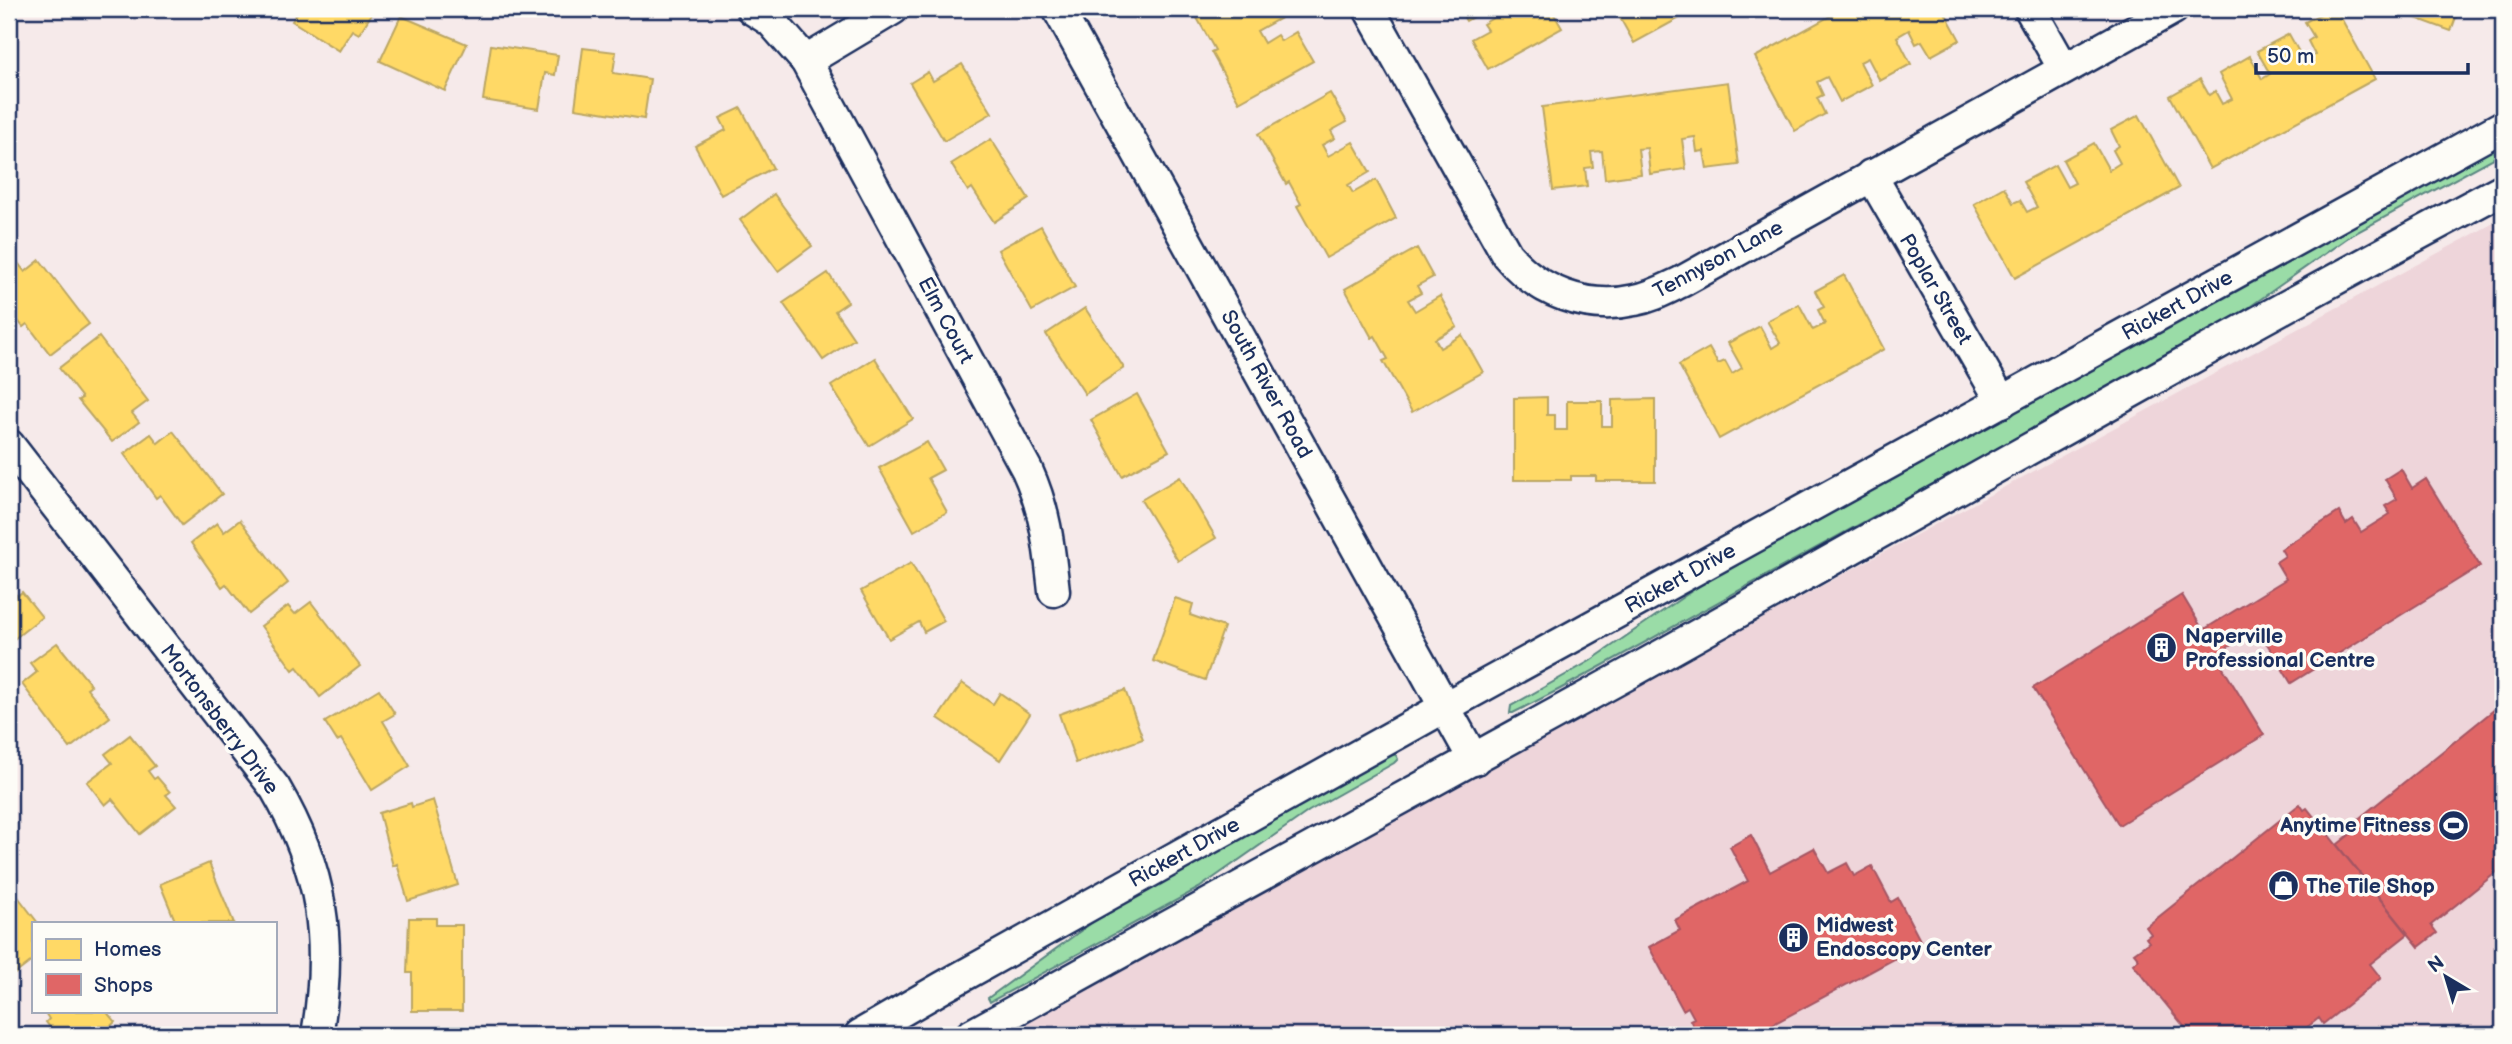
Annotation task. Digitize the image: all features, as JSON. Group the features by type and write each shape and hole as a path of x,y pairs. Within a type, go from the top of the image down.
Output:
{"street":[{"name":"Elm Court","path":"752,9 771,21 806,61 1027,470 1040,499 1054,591"},
{"path":"806,61 893,9"},
{"name":"South River Road","path":"1058,9 1474,760"},
{"name":"Tennyson Lane","path":"1369,9 1507,255 1529,278 1571,298 1598,304 1619,303 1656,294 2173,9"},
{"path":"2030,9 2063,69"},
{"name":"Rickert Drive","path":"860,1035 1445,707 2503,126"},
{"name":"Poplar Street","path":"1871,175 2002,402"},
{"path":"971,1035 1474,760 2190,360 2503,190"},
{"name":"Mortonsberry Drive","path":"9,445 275,788 287,809 303,843 317,887 324,934 325,985 317,1035"}],"shaded area":[{"path":"2503,218 2503,1035 1004,1035 1849,571"}],"green space":[{"path":"2503,143 2503,153 2350,236 2231,320 1560,689 1510,713 1511,706 1590,661 1718,573"},
{"path":"1391,754 1398,759 1394,763 1309,811 1199,888 990,1002 988,998 1108,911"}],"building: Homes":[{"path":"300,9 375,9 359,34 352,30 339,51 292,21"},
{"path":"1192,9 1280,9 1284,16 1257,31 1264,43 1277,35 1281,41 1296,32 1313,61 1239,102 1211,52 1215,50"},
{"path":"1459,9 1487,9 1466,21"},
{"path":"1492,9 1551,9 1562,28 1488,69 1471,39 1487,30 1483,24 1496,16"},
{"path":"1615,9 1696,9 1634,43"},
{"path":"1843,9 1943,9 1960,40 1931,56 1922,41 1916,44 1909,30 1897,37 1911,64 1880,81 1868,58 1860,62 1872,85 1840,102 1827,77 1817,82 1823,95 1817,98 1825,114 1795,131 1755,57"},
{"path":"2330,9 2336,9 2375,79 2210,169 2170,96 2200,79 2209,95 2215,91 2222,104 2232,99 2219,74 2250,56 2262,79 2270,74 2257,51 2289,34 2304,61 2315,55 2308,41 2314,37 2305,22"},
{"path":"2391,9 2459,9 2451,31"},
{"path":"401,16 467,44 445,91 380,61"},
{"path":"491,45 558,55 555,75 545,73 539,109 483,100"},
{"path":"583,48 616,52 613,73 650,79 644,119 575,108"},
{"path":"962,64 992,113 944,141 910,83 928,72 933,81"},
{"path":"1728,82 1739,165 1707,169 1704,151 1697,152 1695,137 1682,139 1686,169 1650,174 1647,148 1638,149 1641,174 1605,179 1602,151 1591,152 1593,167 1585,168 1587,186 1553,190 1542,107"},
{"path":"1330,93 1347,122 1331,131 1335,138 1322,145 1328,156 1353,142 1370,172 1348,185 1353,193 1376,180 1396,218 1326,258 1297,206 1301,204 1289,182 1286,184 1258,134"},
{"path":"741,108 773,168 721,195 695,146 726,130 720,118"},
{"path":"2139,115 2179,188 2015,278 1974,204 2004,187 2013,203 2020,200 2027,212 2037,207 2023,182 2055,165 2067,187 2075,183 2063,160 2094,143 2109,170 2120,163 2113,150 2119,146 2111,130"},
{"path":"991,139 1029,199 994,222 972,188 968,191 951,164"},
{"path":"774,194 812,246 778,271 740,220"},
{"path":"1041,226 1075,287 1032,311 998,250"},
{"path":"1417,248 1433,277 1417,286 1421,293 1408,300 1415,311 1440,296 1457,327 1435,339 1440,348 1462,335 1483,372 1412,412 1383,361 1388,359 1375,336 1372,338 1345,289"},
{"path":"40,260 89,324 50,354 27,324 23,327 9,309 9,270 18,263 25,272"},
{"path":"828,273 848,302 835,311 854,339 823,360 783,303"},
{"path":"1844,275 1884,349 1719,439 1679,365 1709,348 1718,364 1725,361 1732,374 1742,368 1728,343 1760,326 1772,348 1780,343 1767,321 1799,304 1813,330 1825,324 1818,310 1824,307 1815,291"},
{"path":"1085,308 1124,368 1085,394 1046,334"},
{"path":"99,337 148,401 132,413 139,422 112,442 78,400 82,398 59,368"},
{"path":"875,358 913,419 869,446 831,386"},
{"path":"1137,394 1169,451 1122,476 1091,420"},
{"path":"1547,397 1547,415 1555,415 1555,430 1567,430 1567,401 1602,401 1602,426 1612,426 1612,400 1655,399 1655,481 1596,481 1596,476 1571,476 1571,480 1514,480 1514,398"},
{"path":"173,431 222,494 182,525 160,495 156,498 124,454 151,434 158,443"},
{"path":"927,442 943,470 928,478 947,512 914,531 879,468"},
{"path":"1180,477 1216,538 1178,561 1141,500"},
{"path":"240,520 288,583 249,614 226,584 222,587 191,543 217,523 224,532"},
{"path":"911,563 944,621 924,632 919,622 889,639 861,591"},
{"path":"9,586 17,596 22,592 42,617 9,643"},
{"path":"1175,598 1193,604 1190,615 1224,627 1205,680 1153,661"},
{"path":"311,602 360,666 320,697 297,667 293,670 261,626 288,606 295,614"},
{"path":"57,643 91,685 87,688 110,717 70,748 22,684 37,672 30,663"},
{"path":"962,683 993,704 1000,693 1030,714 1000,760 938,718"},
{"path":"379,689 395,714 383,721 410,766 372,790 341,739 337,741 325,722"},
{"path":"1125,690 1143,739 1076,763 1059,714"},
{"path":"130,735 155,766 148,771 170,792 166,795 176,806 140,834 112,799 105,805 87,782 112,763 105,754"},
{"path":"433,800 458,885 408,901 397,864 393,866 379,813 411,803 412,807"},
{"path":"209,863 234,922 176,922 160,884"},
{"path":"9,885 37,922 32,922 32,961 15,974 9,967"},
{"path":"409,918 436,918 436,925 462,925 462,1011 412,1011 412,973 407,973"},
{"path":"45,1012 107,1012 115,1022 101,1035 56,1035 46,1022 49,1019"}],"building: Shops":[{"name":"Naperville Professional Centre","path":"2401,469 2412,488 2426,479 2480,566 2291,683 2258,629 2215,655 2264,735 2119,825 2033,688 2182,595 2203,630 2286,579 2276,562 2285,556 2281,549 2339,512 2346,524 2353,519 2361,532 2390,514 2385,506 2397,499 2385,479"},
{"path":"2500,705 2503,709 2503,867 2431,925 2437,933 2419,947 2337,845 2355,830 2351,825"},
{"name":"The Tile Shop","path":"2300,804 2304,810 2307,808 2408,934 2370,964 2381,978 2323,1024 2319,1018 2297,1035 2191,1035 2133,964 2139,959 2134,953 2149,942 2146,938 2151,934 2146,927"},
{"name":"Midwest Endoscopy Center","path":"1751,835 1770,872 1814,848 1828,873 1847,863 1854,876 1872,866 1891,902 1898,898 1922,944 1753,1035 1698,1035 1690,1020 1694,1018 1688,1007 1683,1010 1649,947 1680,930 1675,920 1748,881 1730,847"}],"place":[{"name":"Naperville Professional Centre","path":"2162,648"},
{"name":"Anytime Fitness","path":"2454,825"},
{"name":"The Tile Shop","path":"2283,886"},
{"name":"Midwest Endoscopy Center","path":"1793,937"}]}
